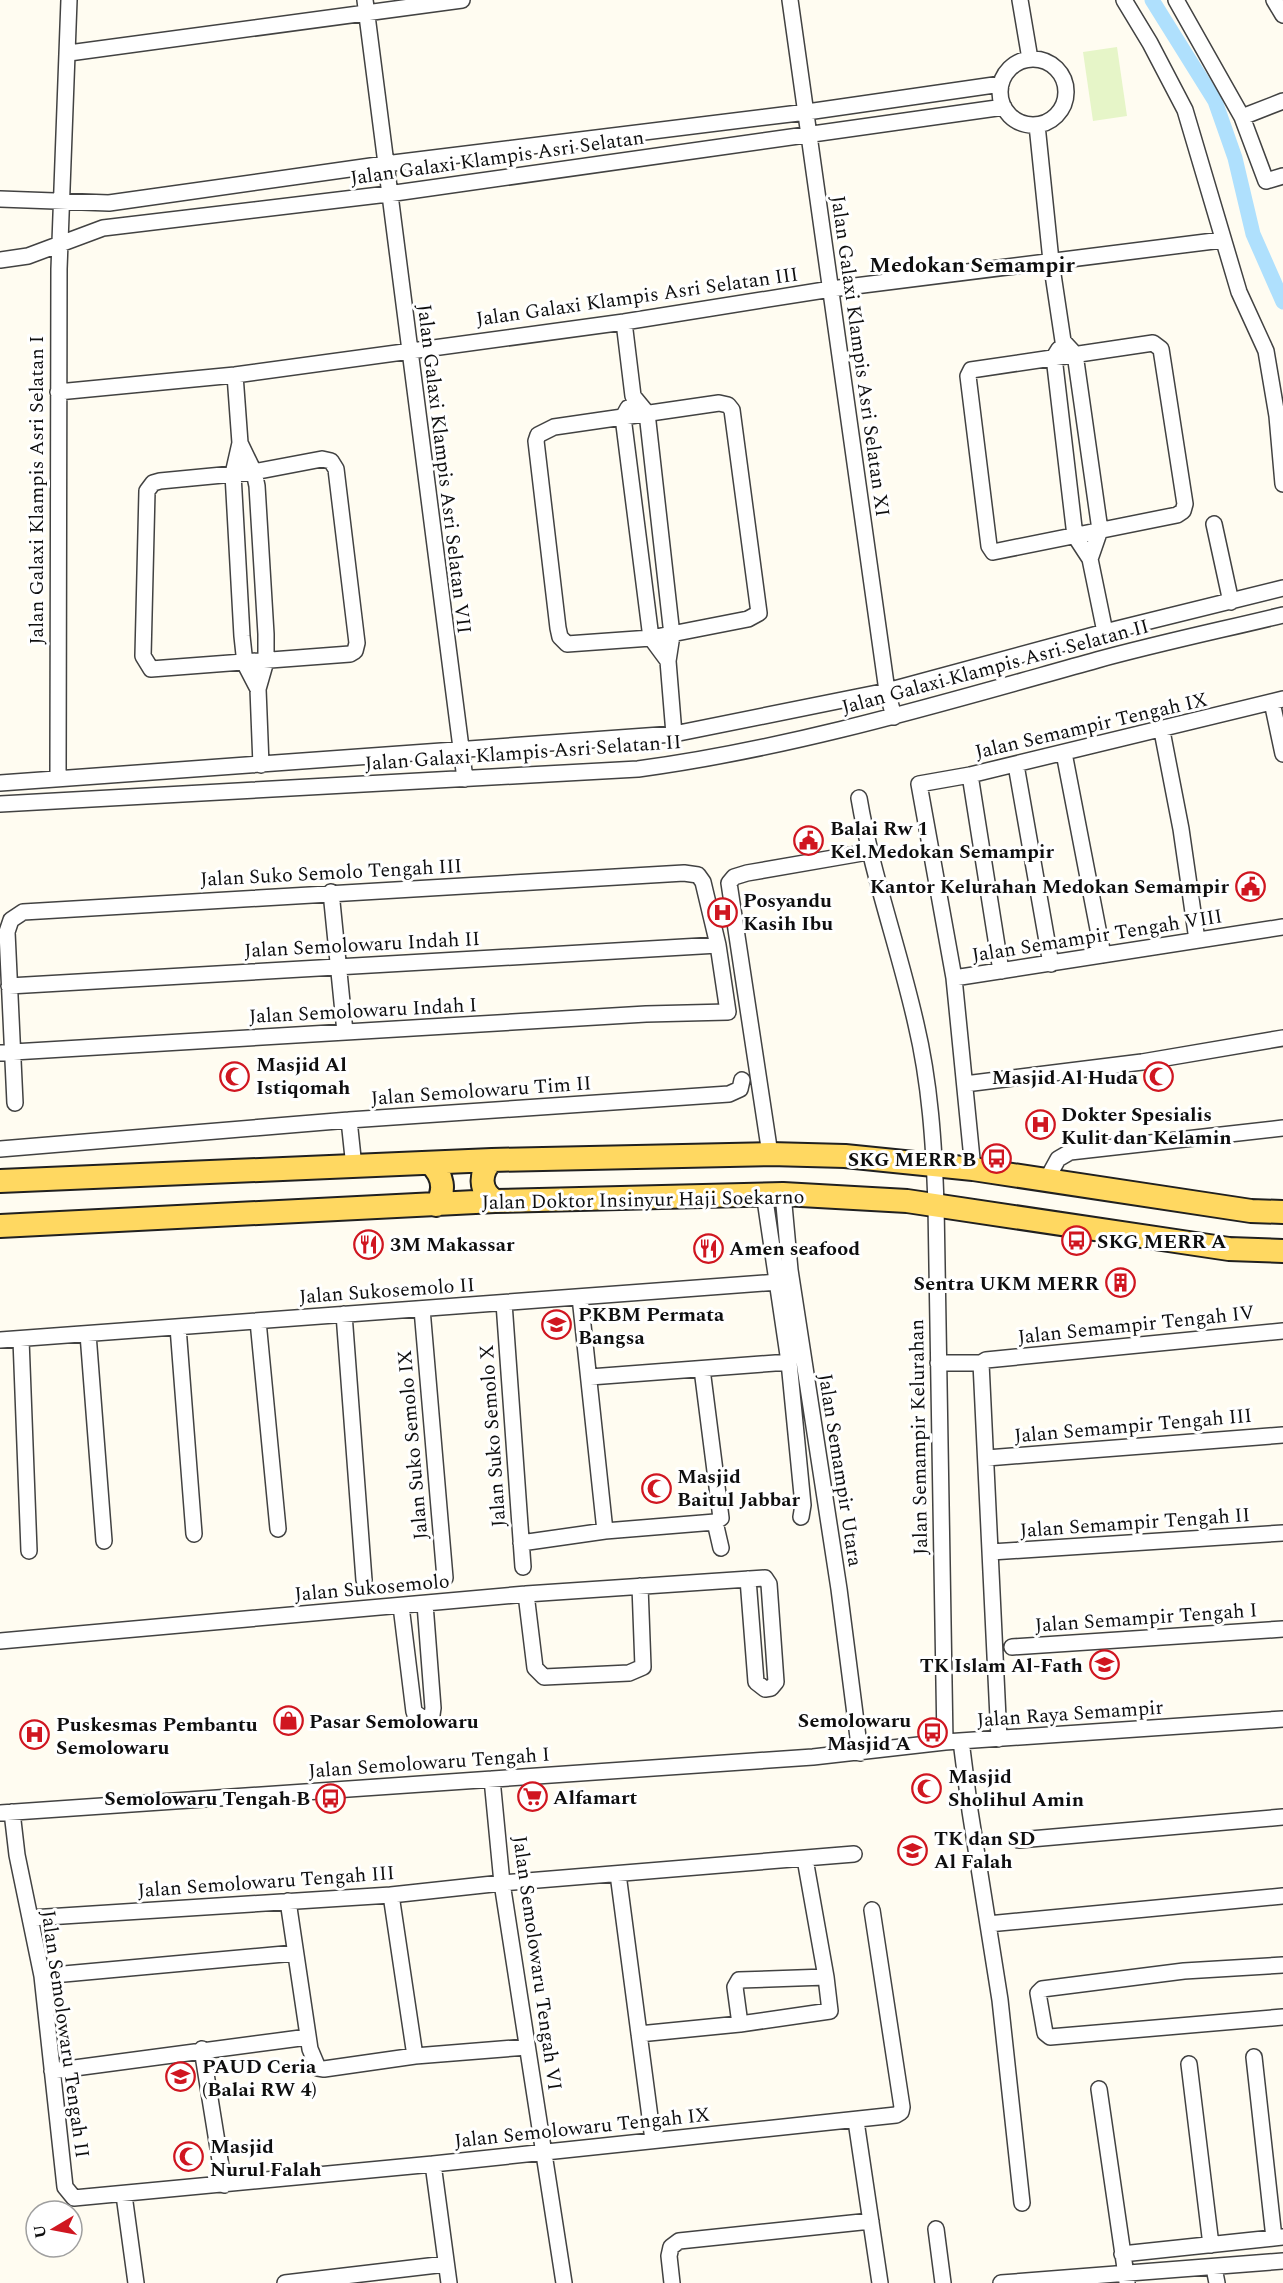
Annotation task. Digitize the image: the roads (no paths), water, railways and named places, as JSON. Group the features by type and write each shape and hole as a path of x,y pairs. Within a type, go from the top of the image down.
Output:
{"main road":[{"name":"Jalan Doktor Insinyur Haji Soekarno","path":"0,1181 492,1160 770,1154 845,1156 973,1169 1251,1210 1283,1212"},
{"path":"492,1160 485,1167 482,1182 487,1195 495,1201"},
{"path":"430,1163 438,1172 442,1183 441,1195 436,1205"},
{"name":"Jalan Doktor Insinyur Haji Soekarno","path":"0,1226 495,1201 773,1193 936,1205 1229,1249 1283,1251"}],"street":[{"name":"Jalan Galaxi Klampis Asri Selatan I","path":"58,779 59,269 62,245 60,202 69,53 69,0"},
{"path":"69,53 365,7 462,0"},
{"name":"Jalan Galaxi Klampis Asri Selatan XI","path":"790,0 887,691 894,717"},
{"path":"1020,0 1030,59"},
{"path":"1124,0 1150,43 1185,110 1239,292 1266,351 1277,416 1283,484"},
{"path":"1176,0 1242,117 1266,181 1283,176"},
{"path":"1274,0 1283,15"},
{"name":"Jalan Galaxi Klampis Asri Selatan VII","path":"365,7 465,779"},
{"path":"1030,59 1050,63 1063,79 1066,89 1062,108 1056,117 1037,125 1017,121 1004,107 1001,84 1012,67 1030,59"},
{"name":"Jalan Galaxi Klampis Asri Selatan","path":"0,199 109,203 385,164 807,112 1001,84"},
{"path":"1242,117 1283,101"},
{"name":"Jalan Galaxi Klampis Asri Selatan","path":"0,260 28,256 103,228 388,194 1004,107"},
{"path":"1037,125 1051,261 1063,341 1075,354 1100,530 1090,559"},
{"name":"Jalan Galaxi Klampis Asri Selatan III","path":"58,392 235,375 624,322 831,289 1222,240"},
{"path":"624,322 633,396 623,417 651,638 668,661"},
{"path":"1063,341 1054,357 1075,536 1090,559 1105,632"},
{"path":"1158,344 1161,349 1185,504 1183,511 1177,515 993,552 989,546 968,376 971,370 977,368 1054,357 1158,344"},
{"path":"235,375 240,444 233,474 245,664 258,689"},
{"path":"633,396 647,413 672,635 668,661 674,734"},
{"path":"719,403 728,405 732,410 759,609 756,615 748,619 651,638 572,646 563,641 558,628 536,441 541,432 554,427 623,417 719,403"},
{"path":"240,444 254,472 266,661 258,689 261,765"},
{"path":"322,459 334,464 357,643 355,651 350,654 245,664 155,670 148,666 143,656 147,490 153,483 160,481 254,472 322,459"},
{"path":"1214,524 1231,602"},
{"name":"Jalan Galaxi Klampis Asri Selatan II","path":"0,783 461,752 674,734 887,691 1105,632 1283,588"},
{"name":"Jalan Galaxi Klampis Asri Selatan II","path":"0,804 638,769 694,762 894,717 1101,659 1283,615"},
{"path":"1277,701 1283,754"},
{"name":"Jalan Semampir Tengah IX","path":"954,978 919,784 969,776 1277,701"},
{"path":"1162,730 1197,940"},
{"path":"1064,753 1102,955"},
{"path":"1016,765 1051,964"},
{"path":"969,776 1001,971"},
{"path":"16,782 17,803"},
{"name":"Jalan Semampir Kelurahan","path":"859,798 868,852 916,1023 926,1076 935,1166 945,1742"},
{"path":"770,1154 730,880 747,873 868,852"},
{"name":"Jalan Suko Semolo Tengah III","path":"15,1103 7,1052 9,986 7,932 11,920 23,912 331,892 694,874 703,882 718,945 729,1012"},
{"path":"331,892 345,1032"},
{"name":"Jalan Semampir Tengah VIII","path":"954,978 1283,927"},
{"name":"Jalan Semolowaru Indah II","path":"9,986 718,945"},
{"path":"954,978 973,1169"},
{"name":"Jalan Semolowaru Indah I","path":"7,1052 646,1014 729,1012"},
{"path":"965,1084 1142,1062 1283,1038"},
{"name":"Jalan Semolowaru Tim II","path":"0,1149 349,1120 729,1094 740,1089 742,1080"},
{"path":"349,1120 354,1167"},
{"path":"1047,1179 1058,1159 1070,1152 1283,1128"},
{"path":"773,1193 778,1282 789,1362 803,1505 801,1517"},
{"name":"Jalan Semampir Utara","path":"773,1193 790,1270 839,1589 860,1753"},
{"name":"Jalan Sukosemolo II","path":"0,1340 778,1282"},
{"path":"580,1297 605,1531"},
{"name":"Jalan Suko Semolo X","path":"504,1303 523,1567"},
{"name":"Jalan Suko Semolo IX","path":"422,1309 445,1578"},
{"path":"344,1314 364,1580"},
{"path":"258,1321 278,1529"},
{"path":"178,1327 194,1534"},
{"name":"Jalan Semampir Tengah IV","path":"938,1363 987,1361 1283,1331"},
{"path":"88,1334 104,1541"},
{"path":"21,1339 29,1551"},
{"path":"987,1361 987,1458 999,1739"},
{"path":"590,1377 789,1362"},
{"path":"521,1543 605,1531 715,1522 720,1518 722,1513 702,1369"},
{"name":"Jalan Semampir Tengah III","path":"987,1458 1283,1435"},
{"path":"715,1522 721,1548"},
{"name":"Jalan Semampir Tengah II","path":"991,1552 1283,1533"},
{"path":"765,1578 769,1584 776,1682 771,1688 765,1689 756,1682 748,1579 765,1578"},
{"name":"Jalan Sukosemolo","path":"0,1641 526,1594 748,1579"},
{"path":"526,1594 535,1668 539,1674 544,1677 629,1673 639,1671 643,1667 640,1586"},
{"path":"401,1606 414,1712 424,1719 432,1715 433,1708 425,1604"},
{"name":"Jalan Semampir Tengah I","path":"1012,1647 1283,1629"},
{"name":"Jalan Raya Semampir","path":"860,1753 945,1742 1283,1719"},
{"path":"961,1741 999,2000 1022,2203"},
{"name":"Jalan Semolowaru Tengah I","path":"6,1813 860,1753"},
{"name":"Jalan Semolowaru Tengah VI","path":"492,1779 502,1882 546,2152 564,2283"},
{"name":"Jalan Semolowaru Tengah II","path":"6,1813 42,1976 66,2191"},
{"path":"1019,1840 1283,1817"},
{"name":"Jalan Semolowaru Tengah III","path":"31,1918 390,1895 502,1882 854,1854"},
{"path":"639,2034 828,2012 831,2007 805,1859"},
{"path":"618,1874 653,2140"},
{"path":"390,1895 415,2056"},
{"path":"988,1924 1283,1896"},
{"path":"288,1900 308,2037 312,2058 318,2068 527,2046"},
{"name":"Jalan Semolowaru Tengah IX","path":"66,2191 74,2198 124,2195 856,2121 896,2115 902,2109 873,1910"},
{"path":"42,1976 295,1953"},
{"path":"1283,1965 1184,1971 1042,1989 1038,1993 1045,2033 1054,2037 1283,2017"},
{"path":"740,2024 735,1987 739,1980 826,1977"},
{"path":"52,2071 202,2049 308,2037"},
{"path":"202,2049 224,2185"},
{"path":"1122,2254 1279,2237 1254,2057"},
{"path":"1189,2064 1211,2245"},
{"path":"1099,2089 1127,2278"},
{"path":"856,2121 880,2283"},
{"path":"433,2164 449,2283"},
{"path":"124,2195 136,2283"},
{"path":"672,2283 669,2252 670,2247 680,2241 871,2221"},
{"path":"936,2229 943,2283"},
{"path":"1001,2283 1216,2275 1281,2261 1283,2278"},
{"path":"285,2283 347,2279 446,2264"}],"waterway":[{"path":"1152,0 1215,101 1235,158 1253,234 1283,302"}],"place":[{"name":"Balai Rw 1 Kel.Medokan Semampir","path":"809,840"},
{"name":"Kantor Kelurahan Medokan Semampir","path":"1250,886"},
{"name":"Posyandu Kasih Ibu","path":"722,912"},
{"name":"Masjid Al Istiqomah","path":"235,1076"},
{"name":"Masjid Al Huda","path":"1159,1077"},
{"name":"Dokter Spesialis Kulit dan Kelamin","path":"1040,1125"},
{"name":"SKG MERR B","path":"997,1159"},
{"name":"SKG MERR A","path":"1076,1241"},
{"name":"3M Makassar","path":"369,1244"},
{"name":"Amen seafood","path":"708,1248"},
{"name":"Sentra UKM MERR","path":"1120,1283"},
{"name":"PKBM Permata Bangsa","path":"557,1325"},
{"name":"Masjid Baitul Jabbar","path":"656,1488"},
{"name":"TK Islam Al-Fath","path":"1104,1665"},
{"name":"Pasar Semolowaru","path":"288,1721"},
{"name":"Semolowaru Masjid A","path":"932,1732"},
{"name":"Puskesmas Pembantu Semolowaru","path":"35,1735"},
{"name":"Masjid Sholihul Amin","path":"927,1788"},
{"name":"Alfamart","path":"532,1797"},
{"name":"Semolowaru Tengah B","path":"331,1798"},
{"name":"TK dan SD Al Falah","path":"913,1850"},
{"name":"PAUD Ceria (Balai RW 4)","path":"181,2077"},
{"name":"Masjid Nurul Falah","path":"189,2157"}],"district":[{"name":"Medokan Semampir","path":"972,264"}]}
